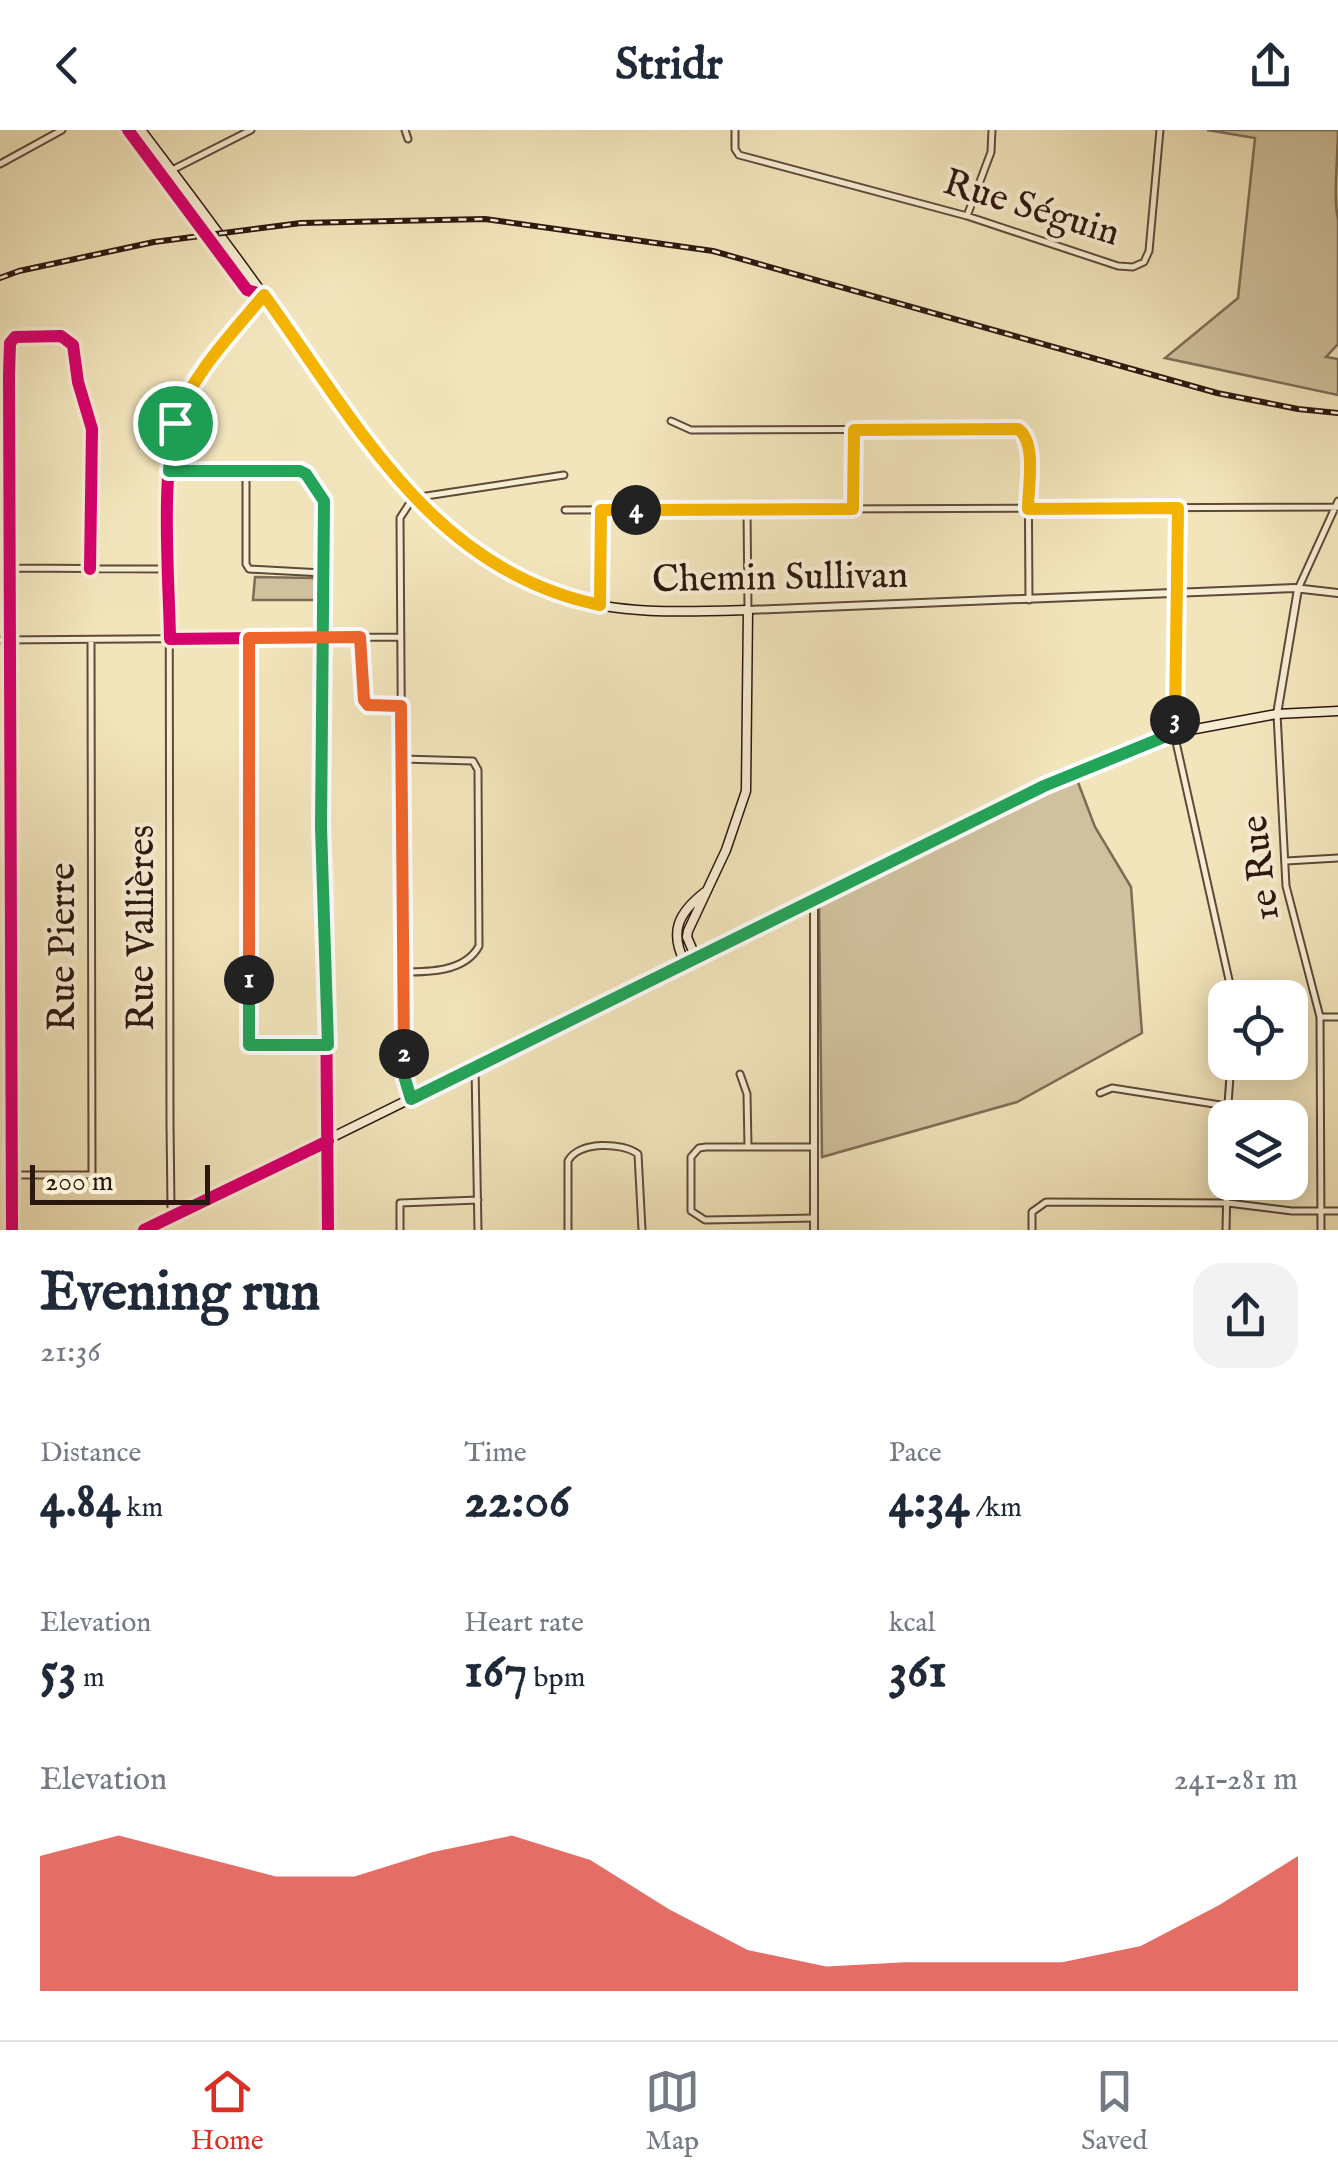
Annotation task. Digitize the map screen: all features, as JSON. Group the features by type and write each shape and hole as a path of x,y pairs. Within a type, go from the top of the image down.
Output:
{"main road":[{"name":"Chemin Sullivan","path":"141,130 413,498 461,542 513,577 559,596 653,611 748,610"},
{"path":"696,958 687,937 736,825 746,791 748,610"},
{"path":"144,1230 1044,786 1174,733 1277,714 1338,710"},
{"path":"685,963 676,944 676,928 705,892"}],"street":[{"path":"0,164 62,130"},
{"path":"172,170 251,130"},
{"path":"405,130 408,139"},
{"name":"Rue Séguin","path":"735,130 735,149 739,155 967,216 1133,268 1144,262 1148,251 1160,130"},
{"path":"967,216 991,152 992,130"},
{"name":"Rue Vallières","path":"174,1216 170,1174 169,471 175,423 184,397 264,295"},
{"path":"12,1230 10,343 15,337 61,336 73,345 78,382 92,429 90,568"},
{"path":"671,421 690,430 1024,432 1028,442 1028,600"},
{"path":"853,509 854,430"},
{"path":"169,471 300,471 322,494 321,827 328,1045 328,1230"},
{"path":"246,472 246,564 250,569 323,573"},
{"path":"411,1099 405,1079 400,518 413,498 564,475"},
{"path":"564,510 1337,505"},
{"name":"1e Rue","path":"1321,1230 1320,1017 1291,913 1277,714 1298,589 1337,505"},
{"path":"1178,508 1174,733 1229,980"},
{"path":"600,605 601,510"},
{"path":"747,510 748,610"},
{"path":"10,568 169,570"},
{"name":"Chemin Sullivan","path":"748,610 1298,589 1338,594"},
{"path":"360,637 364,700 368,705 401,706"},
{"path":"0,640 401,637"},
{"path":"249,638 249,1045 328,1045"},
{"name":"Rue Pierre","path":"12,1175 92,1174 91,640"},
{"path":"402,760 474,761 478,770 477,950 449,968 403,972"},
{"path":"1285,861 1338,858"},
{"path":"814,900 814,1230"},
{"path":"1320,1017 1338,1016"},
{"path":"475,1068 478,1230"},
{"path":"740,1074 747,1094 748,1147"},
{"path":"1100,1093 1112,1088 1208,1103"},
{"path":"814,1147 706,1148 691,1157 691,1211 696,1217 814,1218"},
{"path":"568,1230 570,1156 583,1148 624,1148 635,1150 640,1158 642,1230"},
{"path":"400,1230 400,1204 478,1200"},
{"path":"1032,1230 1032,1212 1046,1202 1228,1203 1338,1211"},
{"path":"1226,1230 1228,1203"}],"shaded area":[{"path":"1207,130 1338,130 1338,344 1326,357 1338,359 1338,395 1165,358 1238,298 1255,138"},
{"path":"255,577 314,578 318,583 318,600 253,600"},
{"path":"1076,777 1095,827 1131,887 1142,1033 1017,1102 822,1157 819,903"}],"railway":[{"path":"0,278 154,242 301,223 485,219 713,251 1217,393 1338,413"}],"cycle path":[{"path":"128,130 247,290 264,295 190,386 175,424 167,516 170,639 324,637 321,827 325,875 328,1230"},
{"path":"12,1230 9,375 10,343 15,337 61,336 73,345 78,382 92,429 90,569"},
{"path":"144,1230 328,1141"}],"route":[{"path":"175,423 169,471 300,471 324,501 324,637 321,827 328,1045 249,1045 249,638 324,637 360,637 364,700 368,705 401,706 405,1079 411,1099 1044,786 1174,733 1178,508 1028,509 1028,442 1018,429 854,430 853,509 601,510 600,605 559,596 513,577 432,518 403,488 264,295 184,397 175,423"}]}
